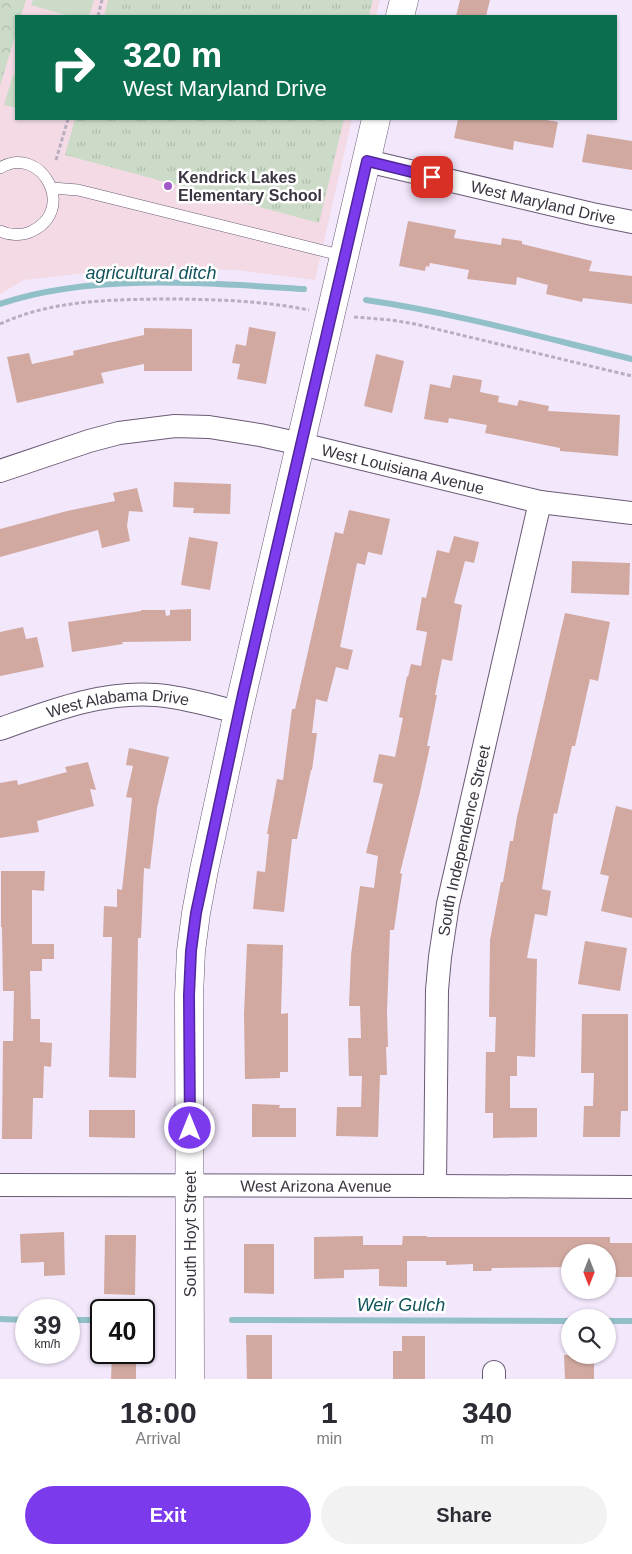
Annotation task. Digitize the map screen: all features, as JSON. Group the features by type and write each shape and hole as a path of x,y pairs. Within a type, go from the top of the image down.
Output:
{"street":[{"path":"400,15 404,0"},
{"name":"South Hoyt Street","path":"190,1379 189,995 191,951 196,913 238,712 376,120"},
{"name":"West Maryland Drive","path":"367,161 632,222"},
{"name":"West Louisiana Avenue","path":"0,471 89,441 119,433 154,427 210,427 301,444 540,502 632,513"},
{"name":"South Independence Street","path":"435,1186 436,1012 443,932 450,894 540,502"},
{"name":"West Alabama Drive","path":"0,729 62,708 113,696 158,695 238,712"},
{"name":"West Arizona Avenue","path":"0,1186 190,1185 632,1188"}],"lane":[{"path":"0,168 16,163 27,164 42,173 52,188 54,199 52,211 46,221 37,229 26,234 14,235 0,231"},
{"path":"52,188 78,190 345,256"}],"path":[{"path":"98,15 102,0"},
{"path":"56,160 68,120"},
{"path":"0,324 26,312 51,307 117,300 180,299 276,303 331,315 392,320 415,324 632,376"}],"shaded area":[{"name":"Kendrick Lakes Elementary School","path":"0,0 380,0 376,15 15,15 15,120 352,120 315,280 237,270 131,268 24,280 0,294"}],"green space":[{"path":"0,0 26,0 21,15 15,15 15,36 0,86"},
{"path":"33,0 94,0 89,15 66,15 31,5"},
{"path":"108,0 373,0 369,15 104,15"},
{"path":"13,75 15,76 15,108 4,105"},
{"path":"75,120 344,120 319,223 65,155"}],"building":[{"path":"460,0 490,0 486,15 456,15"},
{"path":"458,120 547,120 558,122 553,148 514,141 513,150 454,138"},
{"path":"587,134 632,141 632,170 582,162"},
{"path":"408,221 456,230 454,238 501,245 502,238 522,241 522,244 592,261 589,271 632,276 632,304 583,298 582,302 546,294 548,285 517,277 516,285 467,279 469,270 430,263 429,267 426,266 425,271 399,266"},
{"path":"249,327 276,332 266,384 237,379 240,364 232,363 236,344 246,346"},
{"path":"144,328 192,329 192,371 144,371 144,364 101,373 104,383 17,403 7,357 29,353 32,364 74,355 73,351 144,335"},
{"path":"376,354 404,361 392,413 364,406"},
{"path":"453,375 482,380 480,392 499,396 498,402 517,406 519,400 549,406 548,411 620,415 618,456 560,451 560,448 485,433 487,425 449,418 448,423 424,419 430,384 450,388"},
{"path":"174,482 231,484 230,514 193,513 194,508 173,507"},
{"path":"137,488 143,512 129,511 127,526 130,541 102,548 98,530 0,557 0,529 67,511 115,501 113,493"},
{"path":"349,510 390,519 382,555 368,552 365,565 357,563 340,647 353,650 348,670 336,667 327,702 316,699 312,733 317,733 312,770 297,839 292,839 284,912 253,909 257,871 265,872 269,834 267,834 277,779 283,780 292,709 295,709 335,532 343,534"},
{"path":"454,536 479,542 474,563 465,561 454,603 462,605 452,661 442,659 427,746 430,746 400,873 402,874 394,930 390,930 387,1012 388,1047 386,1047 387,1075 380,1075 378,1137 336,1136 337,1107 361,1107 362,1076 349,1076 348,1038 361,1038 360,1006 349,1006 351,955 360,886 374,888 378,856 366,853 383,784 373,782 379,754 395,757 403,718 399,717 407,676 411,664 421,666 427,632 416,630 422,597 426,598 437,550 449,553"},
{"path":"189,537 218,542 210,590 181,585"},
{"path":"572,561 630,563 629,595 571,593"},
{"path":"191,609 191,641 122,642 123,644 72,652 68,622 141,610 165,610 166,616 170,615 170,610"},
{"path":"565,613 610,622 598,681 590,679 575,746 572,746 557,814 554,813 542,889 551,891 547,916 535,914 527,958 537,959 535,1057 517,1056 517,1076 510,1076 510,1108 537,1108 537,1137 493,1138 493,1113 485,1113 486,1052 495,1052 496,1017 489,1017 490,940 510,841 513,841"},
{"path":"23,627 26,639 37,637 44,667 0,676 0,632"},
{"path":"129,748 169,757 157,808 150,869 144,868 141,938 138,938 136,1078 109,1077 112,937 103,937 104,906 117,907 117,889 122,890 132,798 126,797 133,766 126,765"},
{"path":"88,762 96,790 90,789 94,806 37,821 39,832 0,838 0,783 17,780 18,785 67,772 65,767"},
{"path":"616,806 632,810 632,918 601,911 609,876 600,874"},
{"path":"1,871 45,871 44,891 32,890 32,944 54,944 54,959 42,959 42,971 30,971 31,1019 40,1019 40,1042 52,1043 51,1067 44,1066 43,1098 33,1098 32,1139 2,1139 3,1041 13,1041 14,991 3,991"},
{"path":"585,941 627,948 620,991 578,984"},
{"path":"247,944 283,945 281,1014 288,1013 288,1072 280,1072 280,1078 245,1079 244,1014"},
{"path":"582,1014 628,1014 628,1111 621,1111 620,1137 583,1137 584,1106 593,1106 594,1073 581,1073"},
{"path":"252,1104 280,1105 279,1108 296,1108 296,1137 252,1137"},
{"path":"89,1110 135,1110 135,1138 89,1137"},
{"path":"64,1232 65,1275 44,1276 44,1262 21,1263 20,1234"},
{"path":"105,1235 136,1235 135,1295 104,1294"},
{"path":"363,1236 363,1245 402,1245 403,1236 610,1237 610,1243 632,1243 632,1277 616,1277 616,1244 561,1244 561,1267 492,1268 491,1271 473,1271 473,1264 446,1265 446,1261 407,1261 407,1287 379,1286 379,1269 344,1270 344,1278 314,1279 314,1237"},
{"path":"244,1244 274,1244 274,1294 244,1293"},
{"path":"246,1335 272,1335 272,1379 247,1379"},
{"path":"402,1336 425,1336 425,1379 393,1379 393,1351 402,1351"},
{"path":"112,1364 136,1364 136,1379 111,1379"},
{"path":"564,1364 594,1364 594,1379 565,1379"}],"waterway":[{"name":"agricultural ditch","path":"0,304 35,294 111,284 229,284 304,289"},
{"name":"agricultural ditch","path":"366,300 467,319 632,359"},
{"name":"Weir Gulch","path":"0,1319 15,1320"},
{"name":"Weir Gulch","path":"80,1320 90,1320"},
{"name":"Weir Gulch","path":"232,1320 561,1321"},
{"name":"Weir Gulch","path":"616,1321 632,1321"}],"place":[{"name":"Kendrick Lakes Elementary School","path":"168,186"}],"route":[{"path":"190,1128 189,995 191,951 196,913 243,694 367,161 432,177"}]}
